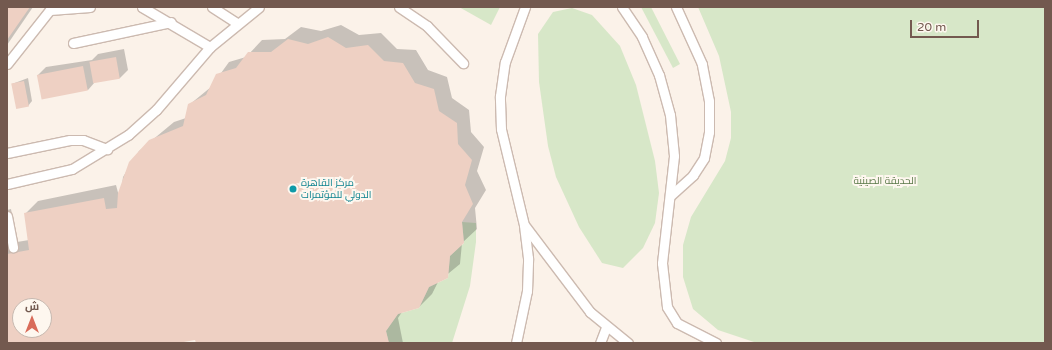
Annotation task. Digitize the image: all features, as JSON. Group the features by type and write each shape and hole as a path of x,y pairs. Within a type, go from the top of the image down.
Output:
{"lane":[{"path":"7,64 51,8 90,7"},
{"path":"142,7 171,22 210,47"},
{"path":"212,7 236,23"},
{"path":"7,184 72,169 108,149 156,110 210,47 236,23 258,7"},
{"path":"398,7 428,26 463,63"},
{"path":"516,343 527,290 524,225 507,162 500,96 505,62 525,7"},
{"path":"622,7 642,37 656,69 670,115 674,156 662,263 667,307 677,323 716,343"},
{"path":"670,196 693,175 704,158 708,132 709,101 702,64 676,7"},
{"path":"73,43 171,22"},
{"path":"7,153 70,140 82,140 108,149"},
{"path":"7,216 13,247"},
{"path":"524,225 562,278 606,327 628,343"},
{"path":"600,343 606,327"}],"green space":[{"path":"459,7 500,7 491,25"},
{"path":"641,7 651,7 680,64 673,68"},
{"name":"الحديقة الصينية","path":"698,7 1045,7 1045,343 757,343 718,330 693,309 683,277 683,245 691,217 725,161 731,138 731,112 719,56"},
{"path":"572,8 592,15 620,46 636,85 655,161 659,193 655,223 643,248 623,268 602,263 579,227 556,177 548,146 539,82 538,34 553,12"},
{"path":"462,222 476,223 476,242 470,286 452,343 389,343 386,331 398,314 419,308 429,287 448,278 450,256 464,243"}],"building":[{"path":"7,7 30,7 7,40"},
{"name":"مركز القاهرة الدولي للمؤتمرات","path":"328,37 346,48 368,45 384,61 403,63 415,83 434,89 439,111 457,123 458,144 472,160 465,185 473,204 462,222 464,243 450,256 448,278 429,287 419,308 398,314 386,331 389,343 196,343 195,340 178,343 7,343 7,254 29,250 24,213 104,198 106,209 117,208 118,193 129,162 149,140 183,126 188,104 206,95 216,74 236,68 248,52 271,52 288,39 308,44"},
{"path":"116,57 120,79 93,83 89,62"},
{"path":"83,66 88,91 42,100 37,75"},
{"path":"24,81 29,107 16,109 11,83"}],"place":[{"name":"مركز القاهرة الدولي للمؤتمرات","path":"293,189"}]}
